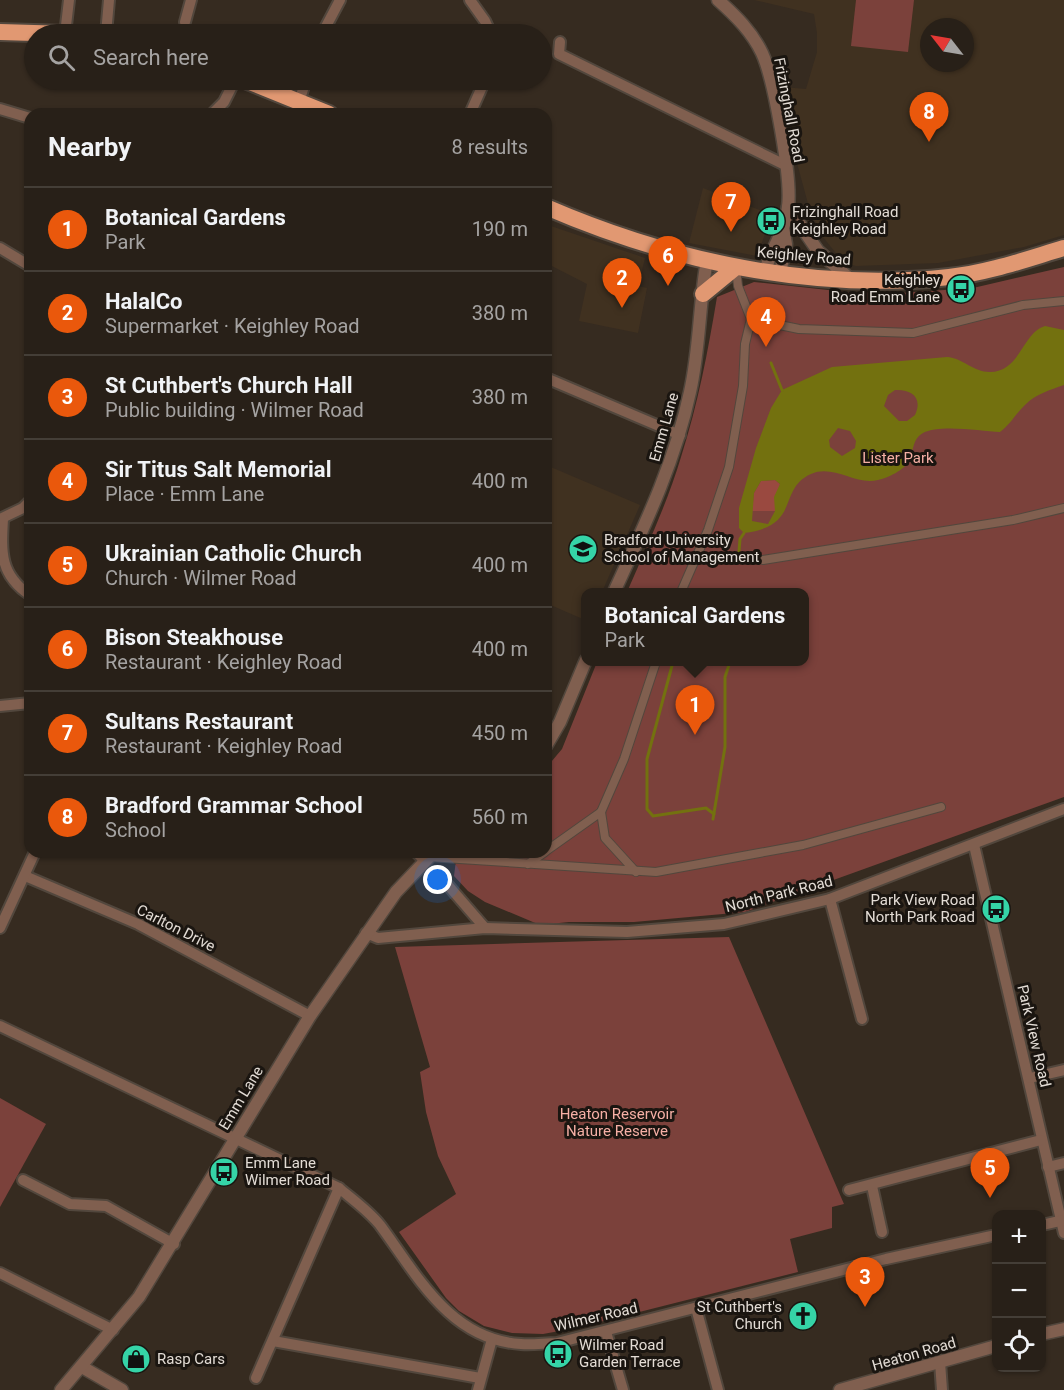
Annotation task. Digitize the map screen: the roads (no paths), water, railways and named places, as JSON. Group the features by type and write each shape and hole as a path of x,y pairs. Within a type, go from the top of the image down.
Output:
{"highway":[{"path":"0,32 24,33"},
{"path":"270,90 314,108"},
{"name":"Keighley Road","path":"552,209 611,234 736,267 849,278 949,277 997,268 1064,248"},
{"path":"703,294 736,267"}],"street":[{"path":"68,24 69,0"},
{"path":"107,24 109,0"},
{"path":"185,22 191,0"},
{"path":"327,24 340,0"},
{"path":"470,0 486,24"},
{"name":"Frizinghall Road","path":"718,0 738,18 762,54 776,106 785,165 788,207 783,228 769,255 773,272"},
{"path":"560,42 559,54 785,165"},
{"path":"218,108 230,90"},
{"path":"299,102 303,90"},
{"path":"473,108 481,90"},
{"path":"0,109 24,116"},
{"path":"788,207 798,217 818,251 849,278"},
{"path":"0,248 24,262"},
{"name":"Emm Lane","path":"616,588 666,476 680,435 691,389 707,260"},
{"path":"683,588 708,530 729,467 744,386 745,344 751,319 738,286 736,267"},
{"path":"751,319 799,329 912,333 1023,305 1064,300"},
{"path":"552,381 680,435"},
{"path":"24,505 2,519 3,562 11,578 24,590"},
{"path":"763,560 1013,520 1064,508"},
{"path":"552,736 560,722 583,666"},
{"path":"552,847 601,812 624,759 655,666"},
{"path":"0,706 24,704"},
{"path":"444,858 636,872 667,871 803,845 942,807"},
{"name":"North Park Road","path":"366,933 378,938 485,928 627,932 724,924 830,899 1064,809"},
{"path":"601,812 605,838 636,872"},
{"name":"Park View Road","path":"974,845 1030,1078 1041,1140 1063,1220 1064,1233"},
{"path":"0,928 32,858"},
{"name":"Emm Lane","path":"61,1390 139,1297 174,1244 234,1137 310,1016 396,892 429,858"},
{"path":"528,864 536,858"},
{"name":"Carlton Drive","path":"25,876 138,924 310,1016"},
{"path":"440,876 485,928"},
{"path":"830,899 862,1019"},
{"name":"Wilmer Road","path":"0,1026 339,1188 378,1223 398,1253 450,1316 475,1332 492,1339 520,1344 557,1343 886,1259 992,1236"},
{"path":"1030,1078 1064,1070"},
{"path":"849,1190 872,1186 1041,1140"},
{"path":"1048,1167 1064,1163"},
{"path":"23,1180 70,1204 106,1206 174,1244"},
{"path":"872,1186 882,1232"},
{"path":"256,1378 339,1188"},
{"path":"1046,1224 1063,1220"},
{"path":"0,1273 113,1330"},
{"path":"696,1308 718,1390"},
{"path":"1046,1333 1064,1329"},
{"path":"606,1332 622,1390"},
{"path":"478,1390 492,1339"},
{"path":"273,1341 480,1378"},
{"name":"Heaton Road","path":"840,1390 992,1347"},
{"path":"940,1362 942,1390"},
{"path":"82,1367 122,1390"}],"waterway":[{"path":"771,363 782,390"},
{"path":"739,551 740,539 744,533"},
{"path":"672,666 647,759 647,809 653,816 706,808 714,814"},
{"path":"713,819 725,747 725,677 729,666"}],"place":[{"name":"Bradford Grammar School","path":"929,142"},
{"name":"Frizinghall Road Keighley Road","path":"771,221"},
{"name":"Sultans Restaurant","path":"731,232"},
{"name":"Bison Steakhouse","path":"668,286"},
{"name":"Keighley Road Emm Lane","path":"961,289"},
{"name":"HalalCo","path":"622,308"},
{"name":"Sir Titus Salt Memorial","path":"766,347"},
{"name":"Bradford University School of Management","path":"583,549"},
{"name":"Botanical Gardens","path":"695,735"},
{"name":"Park View Road North Park Road","path":"996,909"},
{"name":"Emm Lane Wilmer Road","path":"224,1172"},
{"name":"Ukrainian Catholic Church","path":"990,1198"},
{"name":"St Cuthbert's Church Hall","path":"865,1307"},
{"name":"St Cuthbert's Church","path":"803,1316"},
{"name":"Wilmer Road Garden Terrace","path":"558,1354"},
{"name":"Rasp Cars","path":"136,1359"}],"park label":[{"name":"Lister Park","path":"898,458"},
{"name":"Heaton Reservoir Nature Reserve","path":"617,1122"}]}
